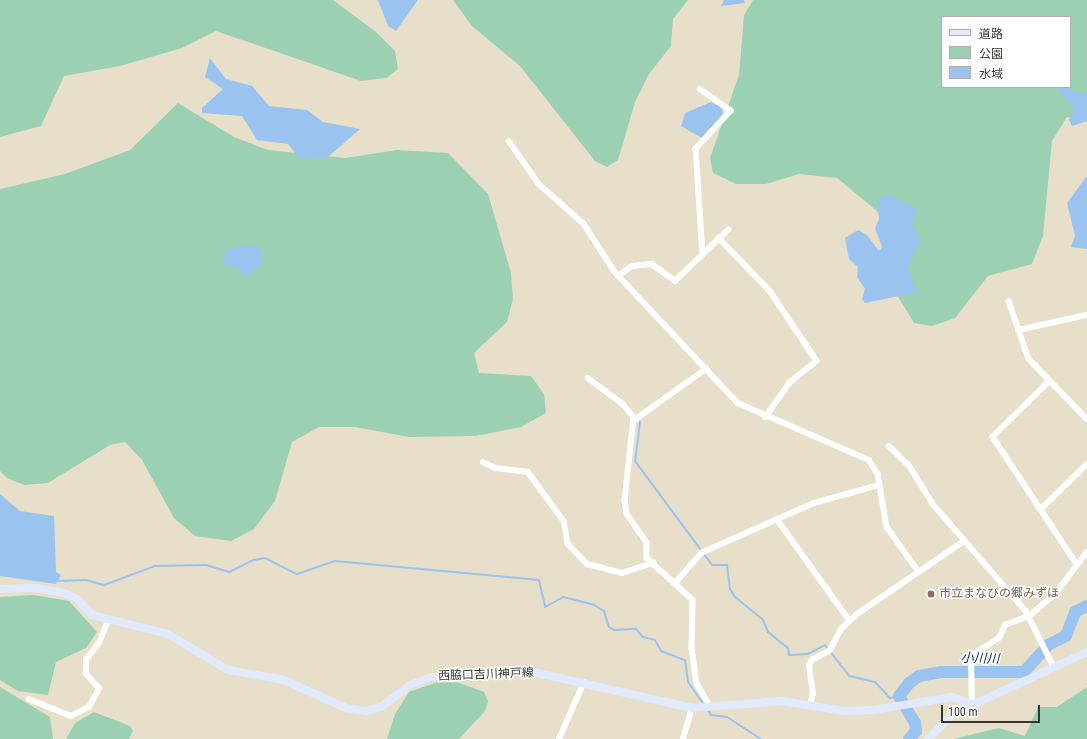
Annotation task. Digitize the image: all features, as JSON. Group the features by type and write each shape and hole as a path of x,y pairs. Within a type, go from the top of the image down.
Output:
{"main road":[{"name":"西脇口吉川神戸線","path":"0,589 35,588 64,593 77,599 92,615 108,621 168,634 228,670 291,683 361,711 381,707 410,685 431,677 529,671 584,682 668,705 696,708 761,701 810,705 844,711 897,706 952,697 972,704"},
{"path":"928,739 953,714 1087,652"}],"street":[{"path":"700,89 731,111 696,149 703,255"},
{"path":"509,141 539,184 584,224 618,276 738,403 766,417 869,460 878,474 887,526 919,572"},
{"path":"618,276 632,266 652,264 675,281 728,230"},
{"path":"719,238 770,291 817,361 786,388 766,417"},
{"path":"1008,301 1029,359 1049,382 1087,419"},
{"path":"1018,330 1087,315"},
{"path":"633,421 706,369"},
{"path":"588,378 623,404 633,421 625,501 627,514 647,543 647,558 652,564 689,593 695,607 692,648 697,684 710,706"},
{"path":"1049,382 993,437 1076,564"},
{"path":"889,446 910,465 933,504 1029,616 1047,658 1054,667"},
{"path":"483,462 496,468 528,472 564,521 568,544 587,564 622,573 652,564"},
{"path":"1041,509 1087,464"},
{"path":"676,582 701,553 814,504 879,485"},
{"path":"777,519 850,622"},
{"path":"810,705 813,694 809,665 830,650 850,622 964,541"},
{"path":"972,704 971,656 999,638 1005,625 1029,616 1056,593 1076,564 1087,552"},
{"path":"29,699 71,716 89,707 99,689 86,674 86,660 99,643 108,621"},
{"path":"560,739 584,682"},
{"path":"683,739 696,708"}],"green space":[{"path":"0,0 333,0 376,32 395,51 398,69 386,78 361,81 216,31 182,48 120,66 64,76 41,126 0,137"},
{"path":"453,0 688,0 673,19 671,46 649,74 635,102 618,160 607,167 595,161 520,66 472,26"},
{"path":"753,0 1087,0 1087,122 1067,117 1052,141 1043,236 1032,264 988,276 955,318 932,326 914,323 895,292 889,239 878,212 837,178 799,174 766,184 736,184 713,173 710,158 739,75 744,15"},
{"path":"178,103 234,137 268,150 345,158 397,150 448,153 488,194 511,273 513,299 507,322 474,353 479,373 531,376 544,394 546,413 521,427 475,436 409,437 355,427 319,427 292,442 275,501 254,529 231,541 195,536 174,518 142,460 125,442 110,445 48,483 24,485 7,478 0,471 0,189 65,174 130,150"},
{"path":"33,595 69,601 97,632 86,648 56,662 48,695 18,691 0,680 0,597"},
{"path":"457,682 484,692 488,701 485,711 459,739 387,739 395,714 409,692 435,683"},
{"path":"0,687 50,717 53,739 0,739"},
{"path":"1087,687 1087,739 953,739 999,728 1025,736 1038,707 1057,707"},
{"path":"94,712 130,726 133,731 129,739 66,739 75,723"}],"water":[{"path":"378,0 418,0 396,31 388,26"},
{"path":"724,0 744,0 745,3 721,6"},
{"path":"210,58 226,79 252,86 269,106 307,110 323,122 360,129 328,157 300,159 288,144 257,140 242,116 202,113 202,108 223,89 205,77"},
{"path":"1057,88 1068,88 1078,94 1087,92 1087,121 1072,126 1069,120 1075,109"},
{"path":"711,102 722,108 723,115 702,138 681,126 685,113"},
{"path":"1087,176 1087,249 1071,247 1075,236 1067,203"},
{"path":"886,194 917,209 912,223 920,241 907,268 918,292 865,303 862,299 865,289 857,277 858,267 849,259 845,238 858,230 867,235 879,251 882,247 875,228 879,219 877,201"},
{"path":"260,245 263,263 246,277 238,268 224,264 223,256 231,247"},
{"path":"0,494 20,511 54,516 56,572 61,575 56,584 0,576"}],"waterway":[{"path":"640,422 635,461 712,565 727,565 730,589 735,597 763,620 768,632 788,648 789,655 808,654 825,645 849,676 875,682 890,698 899,696"},
{"path":"56,581 86,580 104,585 155,566 206,565 229,572 254,560 265,558 297,574 335,561 539,580 545,607 563,597 594,605 604,611 609,627 614,630 636,629 643,637 655,640 661,651 685,660 688,682 704,705"},
{"name":"小川川","path":"909,739 916,731 915,723 899,696 909,683 919,676 941,672 1024,672 1048,645 1066,636 1075,612 1087,606"},
{"path":"707,709 711,715 727,717 761,739"}],"place":[{"name":"市立まなびの郷みずほ","path":"931,594"}]}
